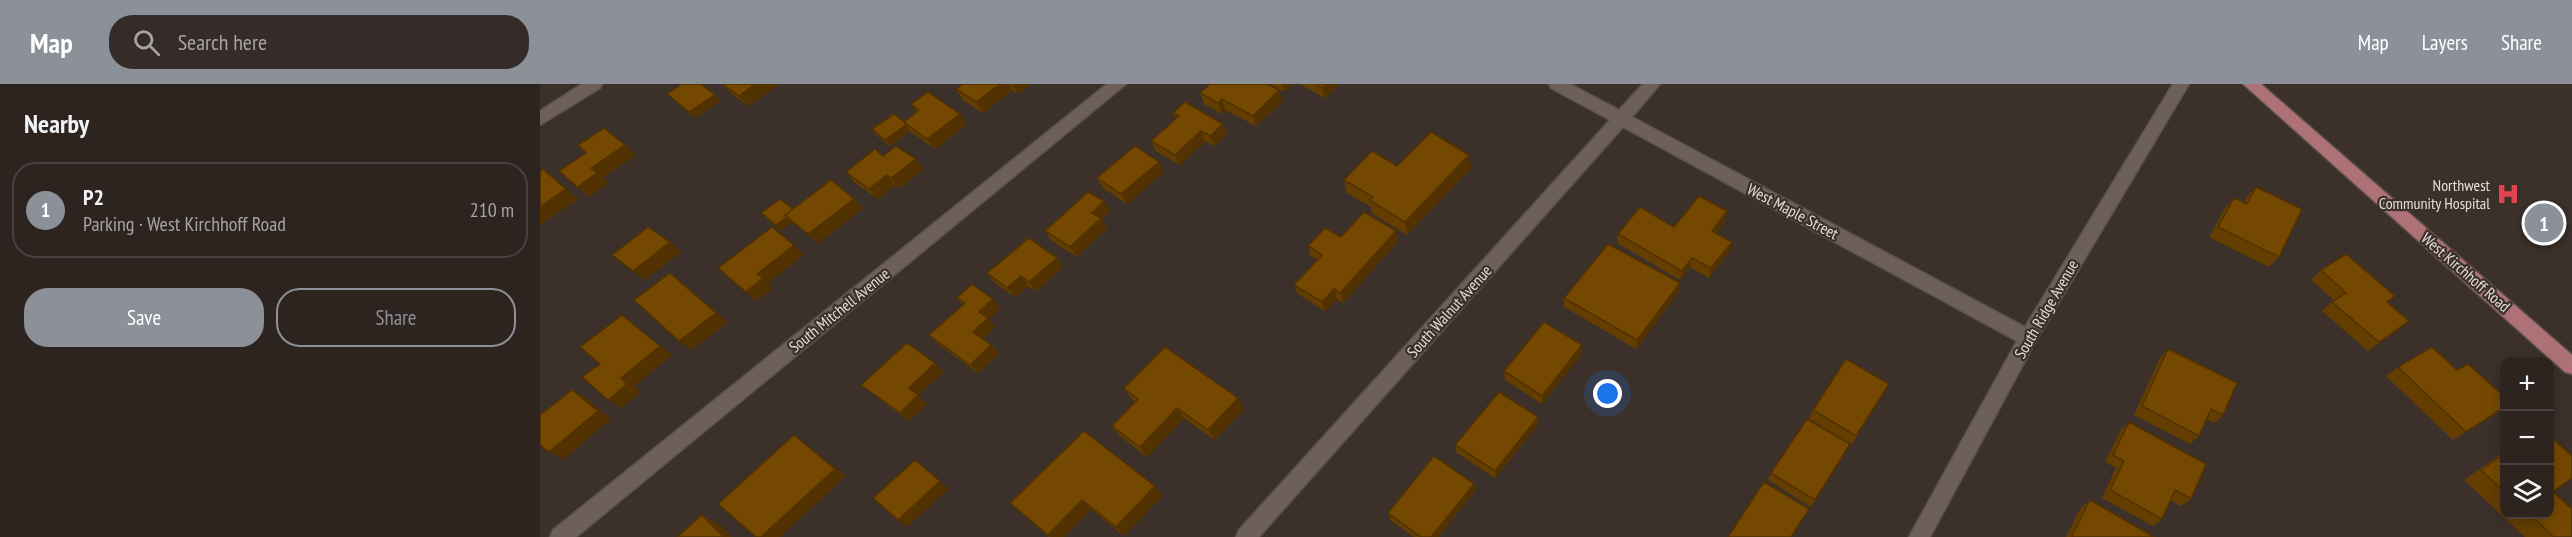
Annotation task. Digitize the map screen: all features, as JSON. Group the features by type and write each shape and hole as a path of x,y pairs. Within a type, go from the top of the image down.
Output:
{"main road":[{"name":"West Kirchhoff Road","path":"2251,84 2572,366"}],"street":[{"path":"540,119 594,84"},
{"name":"South Mitchell Avenue","path":"560,537 1118,84"},
{"name":"West Maple Street","path":"1557,84 2028,338"},
{"name":"South Walnut Avenue","path":"1246,537 1652,84"},
{"name":"South Ridge Avenue","path":"1919,537 2028,338 2181,84"}],"building":[{"path":"682,84 701,84 715,95 689,112 667,94"},
{"path":"722,84 755,84 739,96"},
{"path":"963,84 1000,84 976,102 956,89"},
{"path":"1210,84 1267,84 1279,90 1253,116 1222,99 1218,103 1200,93"},
{"path":"928,92 960,114 927,139 904,122 919,110 911,104"},
{"path":"1185,102 1223,124 1210,136 1201,131 1175,155 1151,141 1179,116 1173,113"},
{"path":"894,114 906,125 885,140 872,129"},
{"path":"604,128 625,145 591,168 597,173 577,187 559,171 586,153 578,145"},
{"path":"1431,132 1469,155 1405,222 1369,200 1373,197 1344,180 1372,151 1397,166"},
{"path":"896,146 916,159 891,178 887,175 869,189 846,172 875,149 883,156"},
{"path":"1135,146 1159,162 1121,194 1097,178"},
{"path":"543,169 566,189 540,207 540,172"},
{"path":"831,180 854,199 808,234 785,215"},
{"path":"2256,187 2302,209 2279,257 2218,227 2234,198 2247,204"},
{"path":"1088,192 1104,201 1092,213 1101,218 1070,247 1045,231"},
{"path":"1699,196 1727,211 1712,231 1732,242 1711,268 1692,258 1682,271 1618,234 1640,207 1674,227"},
{"path":"780,199 793,209 776,225 761,213"},
{"path":"1364,212 1396,231 1340,293 1334,289 1322,302 1294,285 1322,255 1308,246 1325,228 1341,237"},
{"path":"648,227 670,242 633,271 612,255"},
{"path":"772,227 794,245 757,274 763,278 746,292 718,268"},
{"path":"1029,238 1057,258 1029,282 1021,276 1007,288 987,273"},
{"path":"1608,244 1680,283 1637,340 1564,298"},
{"path":"2346,254 2395,296 2387,302 2409,321 2379,342 2332,302 2346,293 2321,270"},
{"path":"670,273 716,313 679,341 634,300"},
{"path":"972,284 993,299 979,312 988,318 973,332 991,345 970,365 929,335 965,303 957,298"},
{"path":"622,315 660,346 621,378 627,384 608,400 582,377 600,364 580,347"},
{"path":"1544,322 1582,345 1542,396 1504,371"},
{"path":"907,343 935,363 909,388 918,395 900,413 861,385"},
{"path":"1165,347 1238,398 1208,430 1177,408 1140,447 1112,426 1138,399 1124,388"},
{"path":"2432,347 2457,370 2468,364 2500,393 2500,410 2466,432 2398,367"},
{"path":"2168,349 2237,383 2223,415 2211,409 2199,436 2142,406"},
{"path":"1846,359 1889,384 1856,436 1813,410"},
{"path":"572,390 598,411 549,452 540,445 540,415"},
{"path":"1499,392 1538,417 1495,471 1455,445"},
{"path":"1807,419 1850,444 1815,500 1771,473"},
{"path":"2129,422 2206,464 2191,499 2175,490 2162,519 2110,490 2124,461 2113,455"},
{"path":"1084,431 1155,486 1116,527 1082,500 1048,535 1010,503"},
{"path":"794,435 835,469 761,537 756,537 718,504"},
{"path":"2554,440 2572,456 2572,478 2554,491"},
{"path":"1434,456 1474,484 1431,537 1421,537 1388,513"},
{"path":"2500,457 2500,487 2481,470"},
{"path":"915,460 940,481 898,520 873,498"},
{"path":"1764,482 1809,509 1791,537 1728,537"},
{"path":"2554,493 2572,509 2572,537 2554,537 2535,519 2554,519"},
{"path":"2090,500 2154,537 2073,537"},
{"path":"702,515 724,537 677,537"}],"place":[{"name":"Northwest Community Hospital","path":"2508,194"},
{"name":"P2","path":"2544,223"}]}
